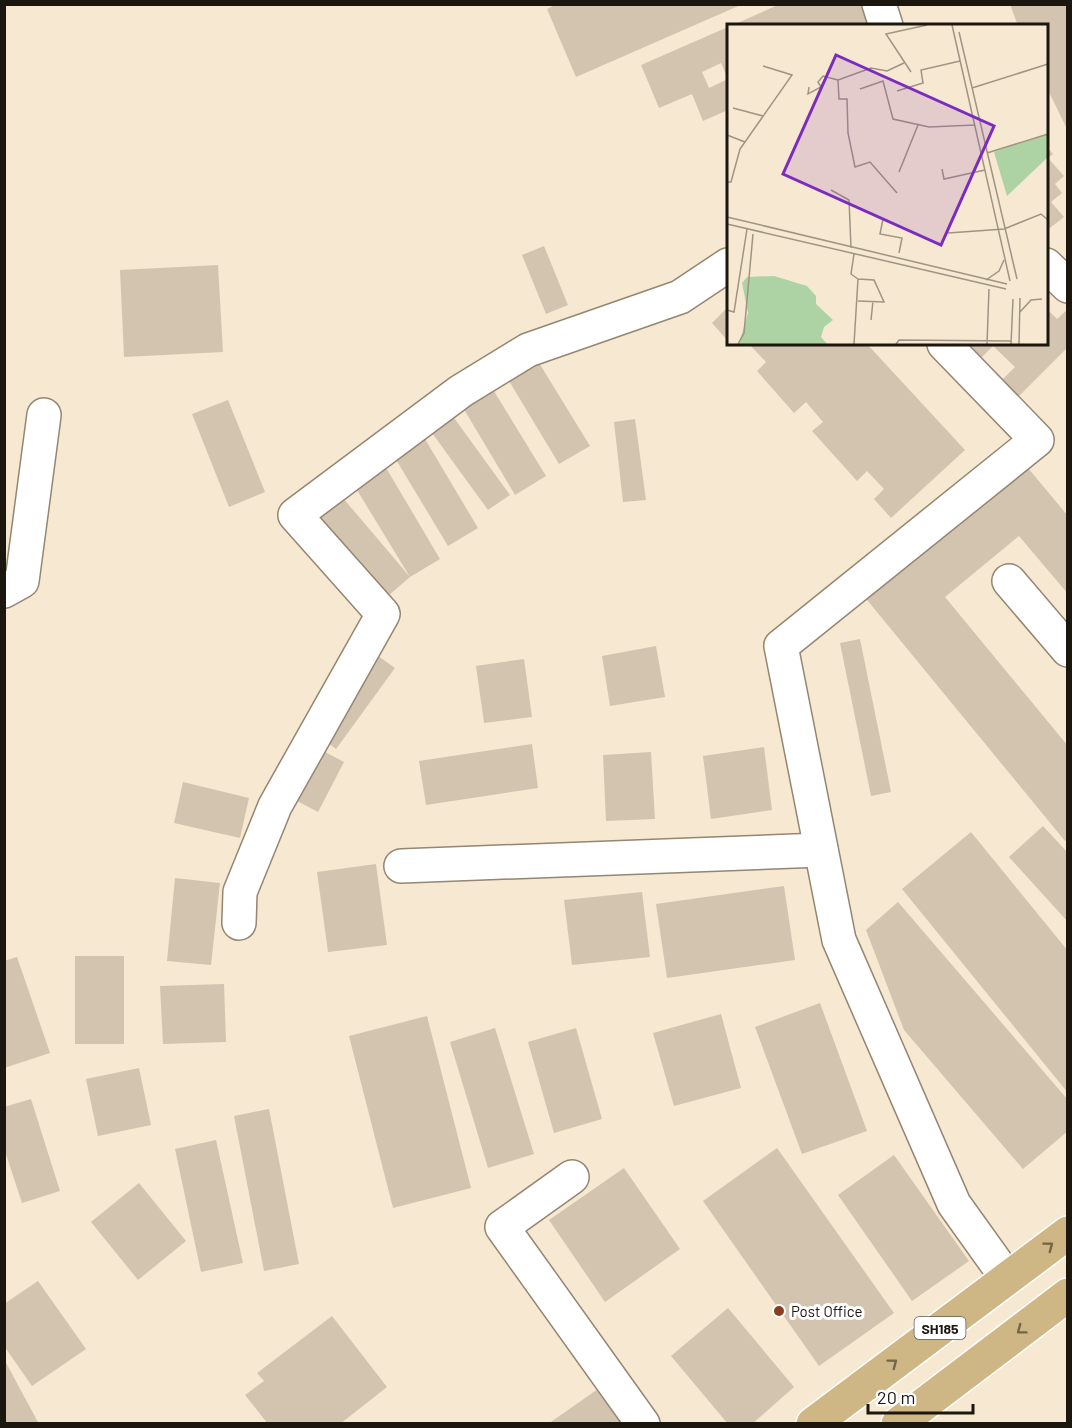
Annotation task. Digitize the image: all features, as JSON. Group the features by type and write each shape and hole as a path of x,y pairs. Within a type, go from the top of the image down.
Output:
{"main road":[{"name":"SH185","path":"813,1424 1068,1233"},
{"path":"898,1424 1068,1295"}],"street":[{"path":"879,4 885,24"},
{"path":"239,923 240,892 275,806 383,614 295,515 461,391 528,350 680,297 727,266"},
{"path":"1048,266 1068,286"},
{"path":"945,345 1037,440 781,646 839,940 954,1204 1007,1278"},
{"path":"4,591 22,581 44,416"},
{"path":"1009,581 1068,650"},
{"path":"401,866 821,850"},
{"path":"572,1177 502,1227 644,1424"}],"building":[{"path":"557,4 743,4 576,77 547,9"},
{"path":"780,4 861,4 869,24 735,24"},
{"path":"1010,4 1068,4 1068,131 1048,90 1048,24 1017,24"},
{"path":"727,27 727,77 721,63 702,72 709,88 727,79 727,110 703,121 692,94 659,108 641,65"},
{"path":"1048,148 1053,154 1048,158"},
{"path":"1048,158 1064,176 1055,184 1062,193 1051,202 1064,217 1048,229"},
{"path":"544,246 568,305 546,314 522,255"},
{"path":"218,265 223,352 124,357 120,270"},
{"path":"727,308 727,340 712,323"},
{"path":"1068,309 1068,347 1015,400 999,383 1015,367 993,346 977,362 960,345 1048,345 1048,310 1057,319"},
{"path":"750,345 868,345 965,450 891,518 874,499 884,489 867,471 857,481 812,431 823,422 806,402 794,413 757,371 766,362"},
{"path":"533,353 590,446 559,464 503,371"},
{"path":"489,383 546,476 515,495 459,401"},
{"path":"228,400 265,492 229,507 192,414"},
{"path":"449,411 510,495 488,510 427,426"},
{"path":"635,419 646,500 623,502 614,422"},
{"path":"422,434 478,528 448,546 392,453"},
{"path":"1023,462 1068,516 1068,594 1019,536 945,597 1068,746 1068,838 1065,841 863,595"},
{"path":"385,466 440,559 410,577 354,485"},
{"path":"337,491 410,577 382,601 309,514"},
{"path":"860,639 891,792 871,796 840,643"},
{"path":"656,646 665,697 610,706 602,656"},
{"path":"371,651 395,668 336,749 312,731"},
{"path":"524,659 532,717 484,723 476,666"},
{"path":"310,744 344,762 318,812 284,794"},
{"path":"532,744 538,788 426,805 419,761"},
{"path":"764,747 772,810 711,819 703,756"},
{"path":"651,752 655,819 606,821 603,755"},
{"path":"183,782 249,798 240,838 174,823"},
{"path":"1043,826 1068,853 1068,922 1009,857"},
{"path":"971,832 1068,951 1068,1093 902,889"},
{"path":"376,864 387,945 328,952 317,872"},
{"path":"175,878 220,883 211,965 167,961"},
{"path":"784,886 795,960 667,978 656,904"},
{"path":"642,892 650,957 572,965 564,900"},
{"path":"898,902 1068,1100 1068,1131 1023,1169 904,1030 866,930"},
{"path":"75,956 124,956 124,1044 75,1044"},
{"path":"17,957 50,1053 4,1068 4,961"},
{"path":"224,984 226,1042 163,1044 160,986"},
{"path":"820,1003 867,1131 802,1154 755,1027"},
{"path":"721,1014 741,1088 674,1106 653,1033"},
{"path":"427,1016 471,1188 393,1208 349,1036"},
{"path":"495,1028 534,1154 488,1168 450,1042"},
{"path":"576,1028 602,1119 554,1133 528,1042"},
{"path":"139,1068 151,1125 98,1136 86,1079"},
{"path":"31,1099 60,1191 22,1203 4,1148 4,1107"},
{"path":"269,1109 299,1264 264,1271 234,1116"},
{"path":"216,1140 243,1263 201,1272 175,1149"},
{"path":"777,1148 894,1313 819,1366 703,1201"},
{"path":"894,1155 969,1261 912,1301 838,1195"},
{"path":"624,1168 680,1249 605,1302 549,1220"},
{"path":"139,1183 186,1241 138,1280 91,1222"},
{"path":"38,1281 86,1349 32,1386 4,1346 4,1304"},
{"path":"728,1308 794,1387 752,1424 728,1424 671,1356"},
{"path":"332,1316 387,1387 340,1424 268,1424 245,1395 264,1381 257,1373"},
{"path":"4,1359 39,1424 4,1424"},
{"path":"608,1382 636,1424 548,1424"}],"place":[{"name":"Post Office","path":"779,1311"}]}
